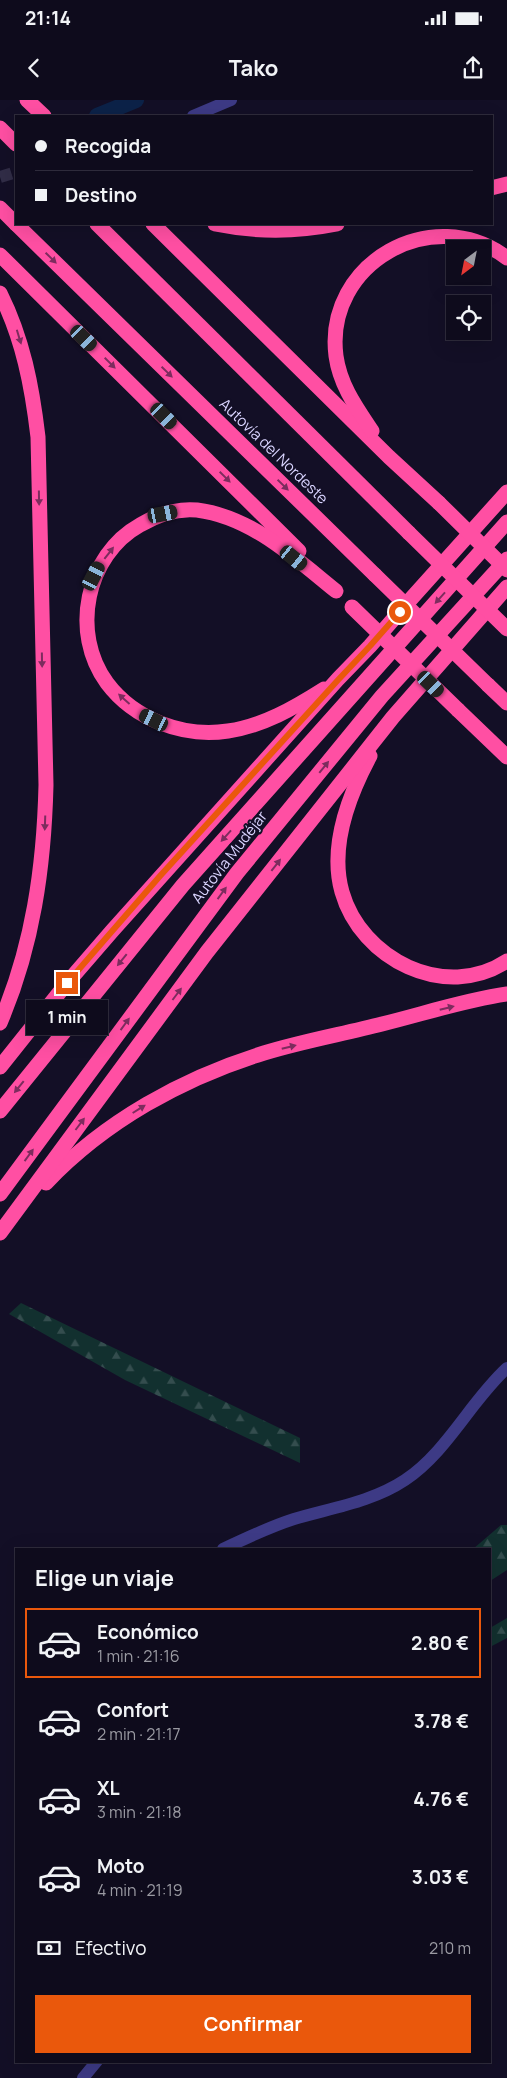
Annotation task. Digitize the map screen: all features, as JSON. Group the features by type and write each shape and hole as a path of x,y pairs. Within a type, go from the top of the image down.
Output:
{"highway":[{"path":"27,100 43,115"},
{"path":"0,128 15,143"},
{"path":"493,188 507,184"},
{"name":"Autovía del Nordeste","path":"0,208 15,223"},
{"name":"Autovía del Nordeste","path":"17,225 507,703"},
{"path":"98,225 507,628"},
{"path":"154,225 389,457 507,570"},
{"path":"220,225 267,230 325,225"},
{"path":"389,457 353,402 341,378 336,355 336,336 339,317 346,298 365,269 395,247 416,240 450,236 468,239 486,245 507,258"},
{"path":"0,255 221,473 352,607 507,757"},
{"path":"0,292 16,328 27,364 34,400 38,437 46,785 44,843 40,882 31,931 23,963 0,1022"},
{"path":"0,1067 67,983 112,931 507,492"},
{"path":"336,591 273,541 251,528 214,514 196,510 179,511 163,514 148,520 133,529 112,548 94,576 87,608 87,623 92,652 107,682 123,700 144,715 181,730 227,731 252,725 293,708 338,680"},
{"name":"Autovía Mudéjar","path":"0,1111 183,885 507,522"},
{"name":"Autovía Mudéjar","path":"0,1194 237,873 382,696 507,559"},
{"path":"0,1232 207,952 393,717 507,587"},
{"path":"393,717 369,758 354,790 340,835 342,891 351,913 364,934 378,948 404,966 426,973 464,976 484,972 507,961"},
{"path":"10,1220 61,1168 117,1123 156,1098 214,1071 265,1053 507,994"}],"street":[{"path":"195,115 230,100"},
{"path":"226,1548 251,1535 293,1520 363,1500 405,1480 435,1453 507,1368"},
{"path":"83,2078 95,2063"}],"green space":[{"path":"21,1303 300,1438 300,1463 125,1380 9,1314"},
{"path":"501,1525 507,1525 507,1570 491,1580 491,1548 474,1548"},
{"path":"507,1618 507,1638 491,1646 491,1627"}],"waterway":[{"path":"99,115 136,100"}],"tunnel":[{"path":"0,177 15,172"}],"route":[{"path":"67,983 160,876 400,612"}]}
